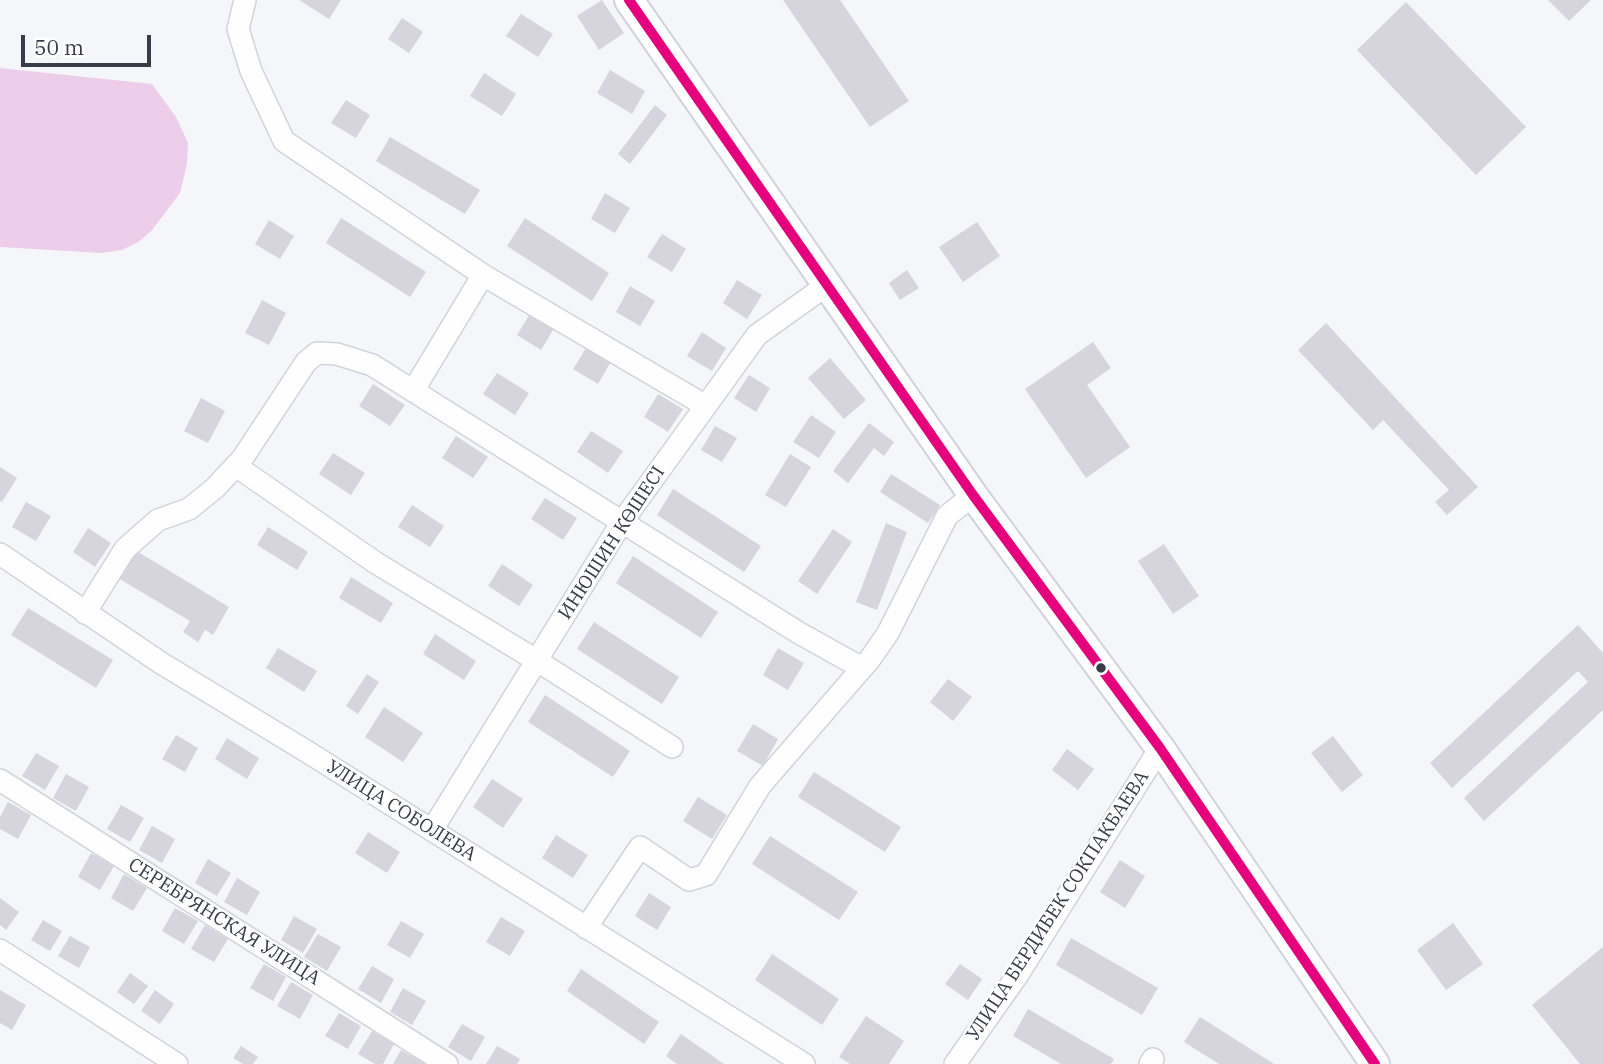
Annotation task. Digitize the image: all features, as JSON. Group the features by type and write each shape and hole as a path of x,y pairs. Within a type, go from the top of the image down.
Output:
{"main road":[{"path":"629,0 973,495 1160,748 1375,1064"}],"street":[{"path":"245,0 238,29 251,71 284,141 483,275 706,406"},
{"path":"413,391 483,275"},
{"name":"ИНЮШИН КӨШЕСІ","path":"432,830 622,522 757,335 827,285"},
{"path":"85,613 125,548 158,520 189,509 236,466 306,362 317,353 349,356 372,365 799,633 862,668"},
{"path":"236,466 376,563 672,747"},
{"path":"586,928 640,848 689,880 706,875 760,786 862,668 888,633 947,516 973,495"},
{"name":"УЛИЦА СОБОЛЕВА","path":"0,554 161,663 804,1064"},
{"name":"УЛИЦА БЕРДИБЕК СОКПАКБАЕВА","path":"955,1064 1019,973 1160,748"},
{"name":"СЕРЕБРЯНСКАЯ УЛИЦА","path":"0,780 447,1064"},
{"path":"0,950 177,1064"}],"shaded area":[{"path":"0,68 152,84 176,117 188,143 187,164 180,193 152,230 140,241 122,250 101,253 0,247"}],"building":[{"path":"299,0 341,0 329,19"},
{"path":"602,0 624,33 599,50 577,16"},
{"path":"783,0 840,0 909,101 870,127"},
{"path":"1548,0 1591,0 1569,21"},
{"path":"1406,2 1526,127 1476,175 1357,50"},
{"path":"521,14 553,34 538,57 506,36"},
{"path":"402,18 423,32 409,53 388,39"},
{"path":"610,70 645,91 632,114 597,93"},
{"path":"484,73 516,94 502,116 470,96"},
{"path":"346,100 370,115 356,138 331,123"},
{"path":"655,105 667,115 630,164 618,154"},
{"path":"390,137 480,190 465,214 376,161"},
{"path":"605,193 630,208 615,233 591,219"},
{"path":"341,218 426,272 410,297 326,243"},
{"path":"525,218 609,273 592,301 507,246"},
{"path":"269,220 294,236 280,259 255,244"},
{"path":"977,222 1000,256 963,282 939,247"},
{"path":"662,234 686,249 672,272 647,257"},
{"path":"907,270 919,288 900,300 889,283"},
{"path":"737,280 762,295 747,319 723,303"},
{"path":"630,286 655,301 640,326 616,312"},
{"path":"262,300 286,313 269,345 245,333"},
{"path":"531,312 555,327 541,350 517,335"},
{"path":"1326,323 1478,487 1447,515 1435,502 1449,490 1383,420 1373,430 1298,350"},
{"path":"702,332 726,348 712,371 687,356"},
{"path":"1093,342 1111,368 1087,385 1130,447 1086,478 1025,389"},
{"path":"588,345 612,360 598,384 573,369"},
{"path":"830,358 866,400 844,419 808,378"},
{"path":"497,373 529,393 515,415 483,394"},
{"path":"749,375 770,388 756,412 734,398"},
{"path":"373,384 405,405 390,426 359,406"},
{"path":"658,394 683,409 668,432 644,417"},
{"path":"201,398 225,411 208,443 184,431"},
{"path":"811,415 836,432 819,458 793,442"},
{"path":"869,423 894,442 884,456 874,448 848,483 833,471"},
{"path":"715,426 737,438 722,462 701,450"},
{"path":"591,431 623,451 608,473 577,452"},
{"path":"456,436 488,457 473,478 442,458"},
{"path":"333,453 365,473 351,495 319,474"},
{"path":"790,454 811,467 786,507 765,495"},
{"path":"0,467 17,478 2,502 0,501"},
{"path":"891,474 940,505 928,523 880,492"},
{"path":"673,489 761,546 744,572 657,515"},
{"path":"545,498 577,518 563,540 531,519"},
{"path":"26,502 51,516 36,541 12,527"},
{"path":"412,505 444,526 430,547 398,527"},
{"path":"886,523 907,532 877,610 856,602"},
{"path":"268,527 308,552 297,570 257,545"},
{"path":"88,528 111,543 95,567 73,552"},
{"path":"833,529 852,542 817,594 798,581"},
{"path":"1164,544 1199,596 1173,614 1138,561"},
{"path":"135,550 229,607 213,635 205,630 198,642 183,632 190,621 118,578"},
{"path":"633,556 718,612 701,638 616,583"},
{"path":"502,564 533,585 519,606 488,586"},
{"path":"351,577 393,603 381,623 339,598"},
{"path":"28,608 113,660 96,688 11,635"},
{"path":"594,622 679,677 662,704 577,649"},
{"path":"1578,625 1603,653 1603,710 1484,821 1464,798 1588,682 1578,671 1452,788 1430,763"},
{"path":"435,634 476,661 464,680 423,654"},
{"path":"278,648 317,671 304,692 266,668"},
{"path":"778,648 804,663 788,690 763,675"},
{"path":"367,674 379,682 358,714 346,706"},
{"path":"948,679 972,697 953,721 930,702"},
{"path":"545,695 630,751 613,777 528,722"},
{"path":"384,707 423,733 403,762 365,737"},
{"path":"753,724 778,739 763,766 737,751"},
{"path":"176,735 198,748 185,772 162,759"},
{"path":"1333,736 1363,775 1342,792 1311,753"},
{"path":"227,738 259,758 247,779 215,759"},
{"path":"1067,749 1094,769 1078,790 1052,770"},
{"path":"36,753 59,766 45,790 22,776"},
{"path":"814,772 901,827 885,852 798,797"},
{"path":"66,774 89,787 76,811 53,798"},
{"path":"492,779 523,799 503,828 473,807"},
{"path":"698,797 727,815 712,839 683,821"},
{"path":"8,802 31,815 18,839 0,829 0,817"},
{"path":"121,805 144,818 130,842 107,829"},
{"path":"152,826 175,839 162,863 139,850"},
{"path":"368,832 400,852 387,873 355,853"},
{"path":"556,835 588,855 573,878 542,858"},
{"path":"770,836 858,892 839,920 752,864"},
{"path":"91,853 114,866 100,890 78,877"},
{"path":"208,859 231,873 217,896 195,883"},
{"path":"1120,860 1145,876 1125,908 1100,892"},
{"path":"124,874 147,888 133,911 111,898"},
{"path":"237,878 260,892 247,915 224,902"},
{"path":"649,893 671,907 657,930 635,916"},
{"path":"0,898 19,912 6,930 0,925"},
{"path":"175,908 198,921 184,944 162,931"},
{"path":"294,916 317,929 303,953 281,940"},
{"path":"501,917 525,931 510,956 486,942"},
{"path":"43,920 62,931 50,951 31,940"},
{"path":"401,921 424,934 410,958 387,945"},
{"path":"1453,923 1483,964 1446,990 1417,950"},
{"path":"205,925 228,939 214,962 191,949"},
{"path":"318,934 341,947 327,971 304,957"},
{"path":"70,936 90,947 79,968 58,956"},
{"path":"1071,938 1158,988 1142,1015 1056,965"},
{"path":"1603,947 1603,1064 1580,1064 1532,1005"},
{"path":"772,954 839,999 822,1025 755,980"},
{"path":"264,964 286,977 273,1001 250,988"},
{"path":"960,964 982,979 968,1000 945,984"},
{"path":"372,966 394,979 381,1003 358,989"},
{"path":"581,969 659,1022 644,1044 567,991"},
{"path":"130,973 148,986 134,1004 117,992"},
{"path":"291,982 313,995 300,1019 277,1006"},
{"path":"403,988 426,1001 412,1025 390,1012"},
{"path":"0,990 26,1005 12,1030 0,1023"},
{"path":"155,990 174,1004 160,1024 141,1011"},
{"path":"1028,1009 1114,1059 1111,1064 1061,1064 1013,1036"},
{"path":"339,1013 361,1026 348,1049 325,1036"},
{"path":"866,1016 904,1041 889,1064 850,1064 839,1057"},
{"path":"1200,1017 1274,1064 1219,1064 1184,1042"},
{"path":"462,1024 485,1037 471,1061 448,1047"},
{"path":"372,1031 394,1044 383,1064 375,1064 358,1054"},
{"path":"681,1034 724,1064 677,1064 666,1056"},
{"path":"241,1046 258,1057 253,1064 243,1064 233,1058"},
{"path":"497,1046 520,1059 517,1064 486,1064"},
{"path":"401,1050 426,1064 393,1064"}],"transit line":[{"path":"629,0 973,495 1160,748 1375,1064"}]}
